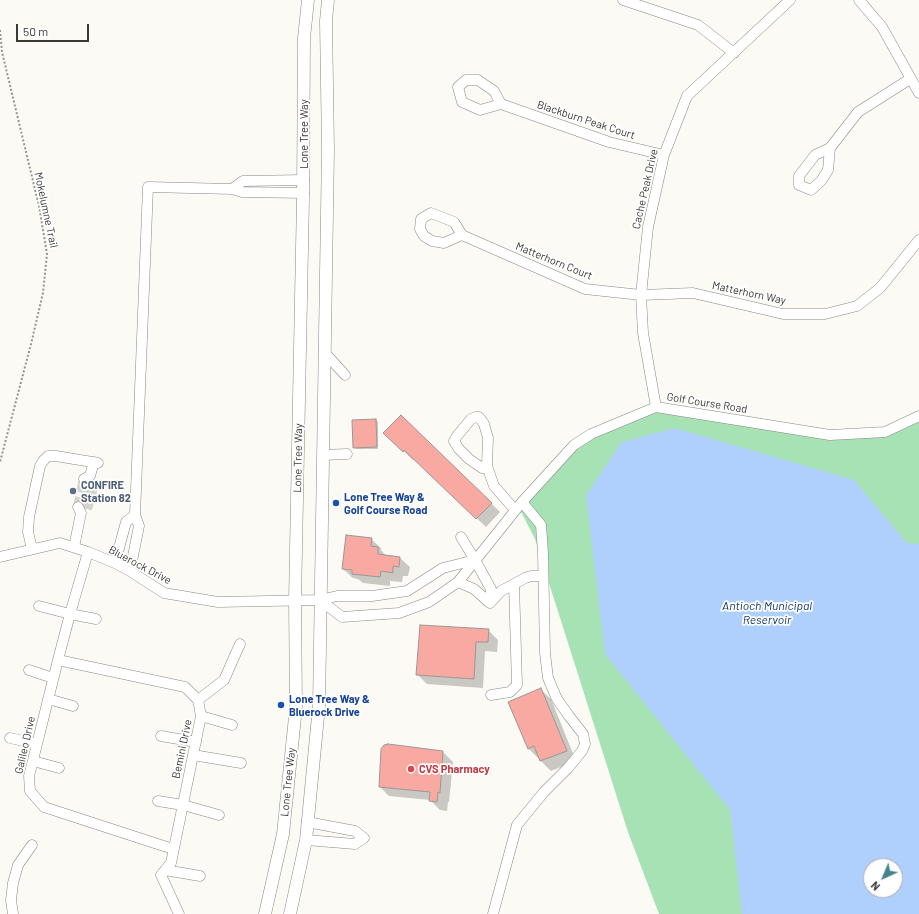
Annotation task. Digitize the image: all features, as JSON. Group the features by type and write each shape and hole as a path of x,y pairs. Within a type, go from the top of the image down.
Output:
{"main road":[{"name":"Lone Tree Way","path":"266,914 283,834 296,707 296,600 304,193 304,38 308,0"},
{"path":"290,914 306,840 319,706 328,150 326,21 328,0"}],"street":[{"path":"624,0 698,25 734,53"},
{"name":"Cache Peak Drive","path":"656,407 643,333 641,294 648,227 664,155 687,96 790,0"},
{"path":"859,0 882,27 919,93"},
{"path":"830,148 858,112 910,79"},
{"name":"Blackburn Peak Court","path":"501,104 609,142 664,155"},
{"path":"232,189 243,181 304,180"},
{"path":"130,571 139,526 135,514 148,187 232,189 242,192 304,193"},
{"name":"Matterhorn Court","path":"462,235 585,289 641,294"},
{"name":"Matterhorn Way","path":"641,294 693,293 783,314 825,314 857,306 880,288 919,240"},
{"path":"325,353 346,375"},
{"name":"Golf Course Road","path":"320,600 342,617 399,613 429,602 458,582 515,510 574,445 591,434 656,407 830,434 885,432 919,416"},
{"path":"488,469 482,468 469,459 454,442 457,436 472,419 476,417 480,417 484,424 488,438 487,465 494,486 515,510"},
{"path":"323,455 347,454"},
{"path":"32,550 28,532 29,517 40,466 43,461 48,456 56,456 96,463 90,479"},
{"path":"493,914 517,825 544,792 568,768 582,751 585,744 583,734 557,699 548,678 545,653 541,524 522,502"},
{"path":"74,547 82,510"},
{"path":"115,563 126,522 135,514"},
{"path":"461,537 491,589 490,603"},
{"name":"Bluerock Drive","path":"0,557 60,543 115,563 164,593 218,602 320,600"},
{"name":"Galileo Drive","path":"88,552 53,678 29,776 30,791 44,807 173,849"},
{"path":"320,600 337,596 372,596 407,591 443,568 475,560"},
{"path":"490,603 501,591 525,578 531,576 543,576"},
{"path":"458,582 474,588 490,603"},
{"path":"491,695 510,692 517,685 514,584"},
{"path":"39,606 96,619"},
{"path":"58,660 185,688 198,700 224,680 240,644"},
{"path":"29,670 53,678"},
{"path":"48,699 73,706"},
{"name":"Bemini Drive","path":"163,873 170,862 196,742 201,716 198,700"},
{"path":"201,716 232,725"},
{"path":"161,736 196,742"},
{"path":"10,738 37,744"},
{"path":"193,756 241,763"},
{"path":"33,761 59,768"},
{"path":"158,801 183,805 219,815"},
{"path":"306,840 355,844 364,838 355,831 307,822"},
{"path":"13,914 11,900 12,883 18,865 32,845"},
{"path":"179,914 163,873 200,876"}],"path":[{"name":"Mokelumne Trail","path":"0,30 2,52 39,206 47,254 43,293 0,462"}],"green space":[{"name":"Antioch Municipal Reservoir","path":"656,407 830,435 885,432 919,416 919,914 659,914 628,832 535,539 518,506 574,445"}],"water":[{"name":"Antioch Municipal Reservoir","path":"675,428 854,480 907,543 919,544 919,914 742,914 730,810 605,654 586,495 622,442"}],"building":[{"path":"401,415 492,503 476,519 404,450 403,452 383,433"},
{"path":"376,419 377,447 353,448 352,420"},
{"path":"346,535 372,538 371,546 378,547 378,554 400,557 399,567 393,566 393,573 381,571 380,577 352,574 352,570 342,569"},
{"path":"420,625 489,629 488,642 476,642 474,679 416,675"},
{"path":"541,688 567,751 540,761 534,746 528,749 508,702"},
{"name":"CVS Pharmacy","path":"388,744 443,751 440,793 438,792 437,802 429,801 430,792 379,787 381,749 384,745"}],"tunnel":[{"path":"78,507 84,479"},
{"path":"87,509 95,481"}],"place":[{"name":"CONFIRE Station 82","path":"73,491"},
{"name":"Lone Tree Way & Golf Course Road","path":"336,503"},
{"name":"Lone Tree Way & Bluerock Drive","path":"281,705"},
{"name":"CVS Pharmacy","path":"411,769"}]}
